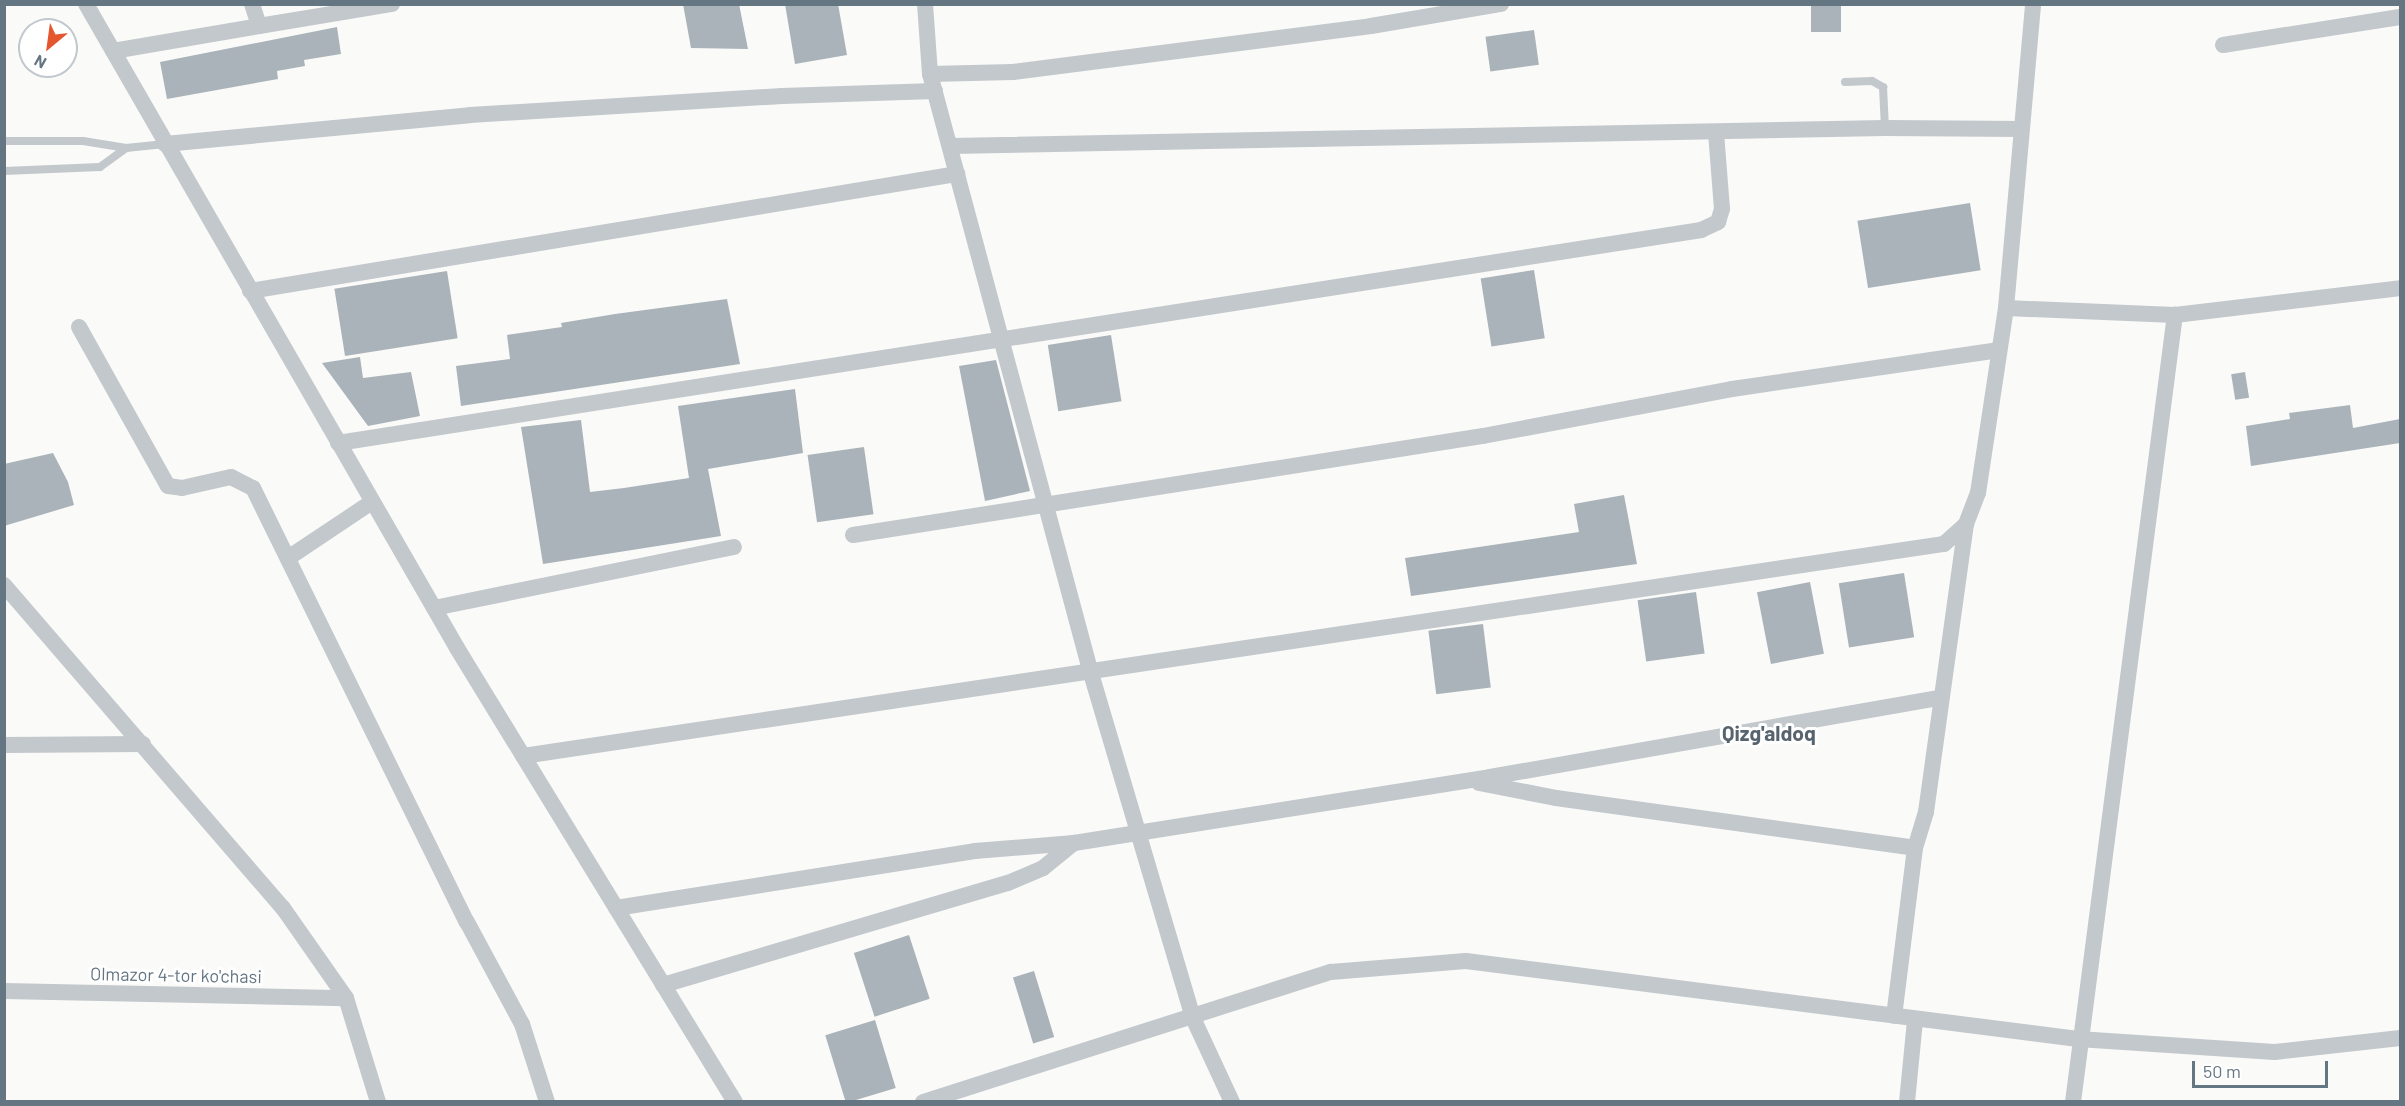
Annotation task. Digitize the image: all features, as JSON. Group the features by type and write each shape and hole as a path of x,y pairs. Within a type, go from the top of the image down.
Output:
{"street":[{"path":"86,4 434,608 735,1101"},
{"path":"252,4 259,26"},
{"path":"112,51 392,4"},
{"path":"925,4 930,74 1090,670 1193,1018 1232,1101"},
{"path":"930,74 1013,72 1371,26 1501,4"},
{"path":"1894,1016 1915,848 1926,812 1939,698 1966,524 1978,493 2006,308 2033,4"},
{"path":"2223,45 2400,17"},
{"path":"165,144 470,115 782,96 935,91"},
{"path":"950,146 1885,128 2021,129"},
{"path":"338,443 1701,230 1718,222 1722,209 1716,132"},
{"path":"250,291 957,174"},
{"path":"2006,308 2175,315 2400,288"},
{"path":"2073,1101 2078,1039 2175,315"},
{"path":"79,327 168,486 182,488 231,477 243,480 253,488 467,922 522,1024 548,1101"},
{"path":"853,535 1483,436 1732,389 1999,350"},
{"path":"288,558 372,502"},
{"path":"523,756 1944,544 1966,524"},
{"path":"434,608 734,547"},
{"path":"4,585 283,908 346,998 378,1101"},
{"path":"616,908 975,851 1074,843 1466,780 1939,698"},
{"path":"4,746 142,744"},
{"path":"1466,780 1556,798 1915,848"},
{"path":"663,984 1008,883 1043,868 1074,843"},
{"path":"935,1100 1331,972 1466,962 2078,1039 2275,1052 2400,1038"},
{"name":"Olmazor 4-tor ko'chasi","path":"4,991 346,998"},
{"path":"1907,1101 1915,1020"}],"lane":[{"path":"1845,82 1872,81 1883,87 1885,128"},
{"path":"4,141 83,141 126,148 165,144"},
{"path":"4,171 99,167 126,148"}],"building":[{"path":"683,4 739,4 748,49 691,48"},
{"path":"785,4 838,4 847,55 795,64"},
{"path":"1811,4 1841,4 1841,32 1811,32"},
{"path":"337,27 341,54 304,60 305,66 277,71 278,79 167,99 160,62"},
{"path":"1534,30 1539,65 1490,71 1485,37"},
{"path":"1970,203 1981,270 1868,288 1857,221"},
{"path":"1534,270 1545,338 1491,347 1481,278"},
{"path":"447,271 458,338 345,356 334,289"},
{"path":"727,299 740,364 461,406 456,366 510,359 507,335 562,327 561,323 615,314"},
{"path":"1111,335 1121,401 1058,411 1048,345"},
{"path":"360,357 363,378 411,372 420,416 368,426 322,363"},
{"path":"996,360 1030,491 985,501 959,366"},
{"path":"2245,372 2249,398 2235,400 2231,374"},
{"path":"795,389 803,453 708,469 721,536 543,564 521,427 581,420 590,492 624,488 689,478 678,406"},
{"path":"2350,405 2353,428 2400,419 2400,443 2251,466 2246,426 2290,419 2289,413"},
{"path":"864,447 873,514 817,522 808,455"},
{"path":"53,453 68,482 74,505 4,526 4,464"},
{"path":"1624,495 1637,564 1411,596 1405,558 1579,532 1574,504"},
{"path":"1904,573 1914,637 1849,648 1839,583"},
{"path":"1810,582 1824,654 1771,664 1757,592"},
{"path":"1696,592 1705,653 1646,662 1638,600"},
{"path":"1483,624 1491,688 1436,694 1428,631"},
{"path":"909,935 930,999 875,1017 854,953"},
{"path":"1034,971 1054,1037 1033,1043 1013,977"},
{"path":"875,1020 896,1088 846,1102 825,1035"}],"district":[{"name":"Qizg'aldoq","path":"1769,733"}]}
